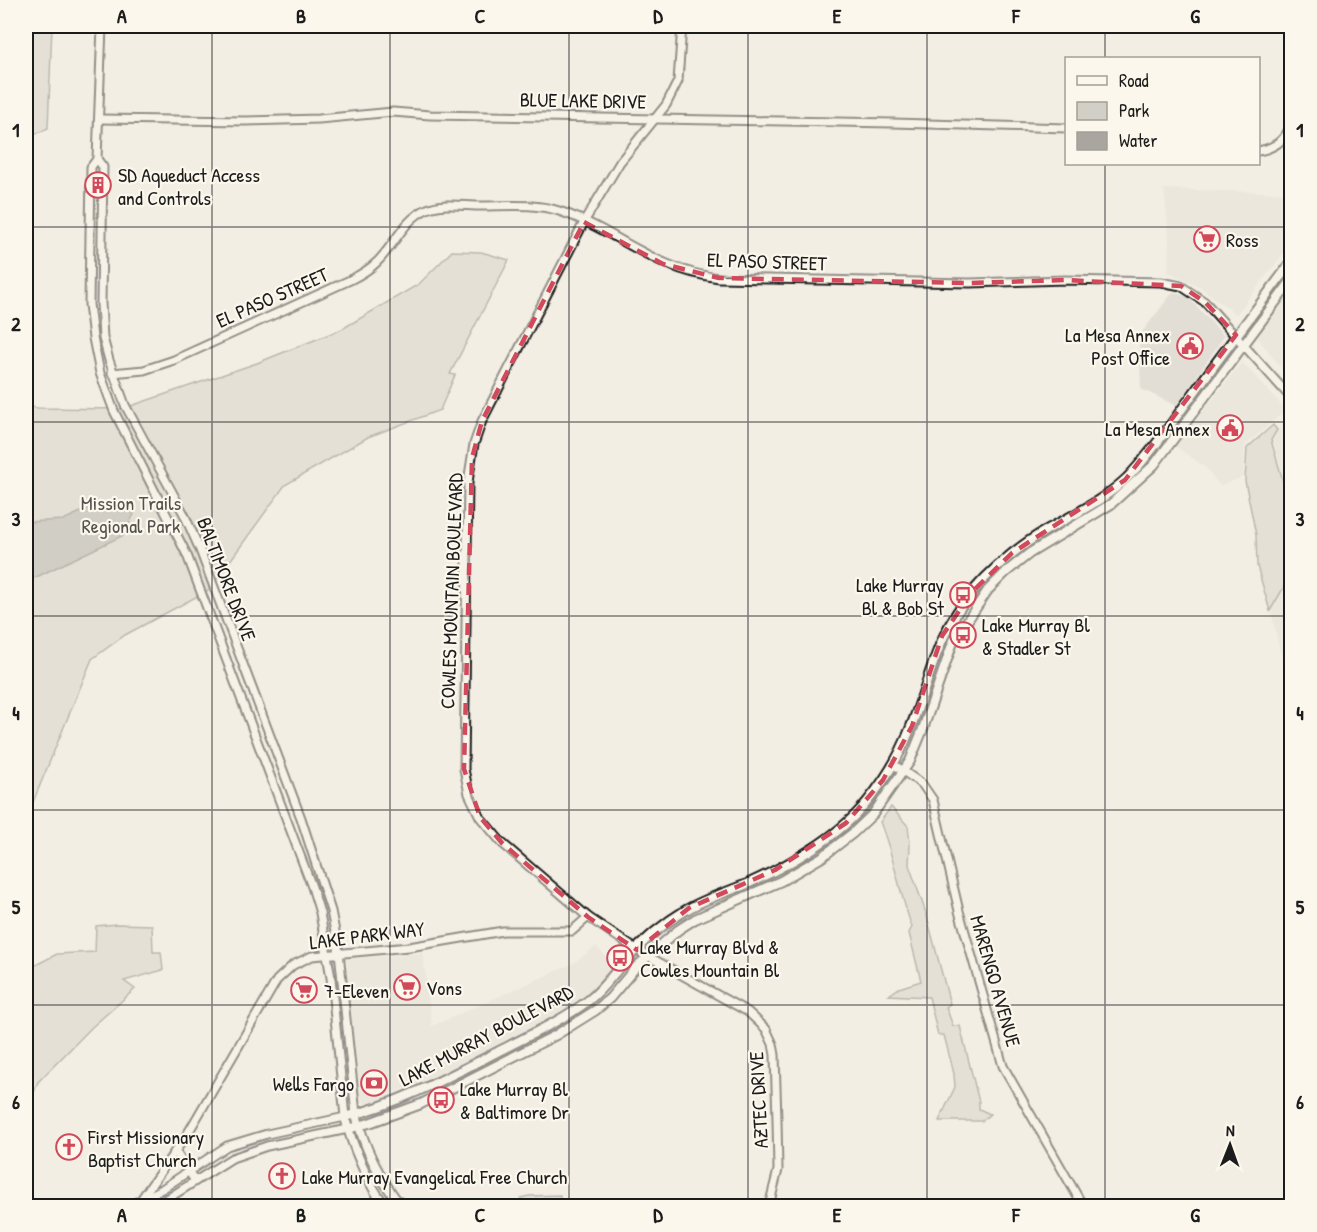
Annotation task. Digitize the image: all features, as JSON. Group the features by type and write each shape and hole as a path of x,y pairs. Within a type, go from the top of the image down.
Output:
{"main road":[{"name":"LAKE MURRAY BOULEVARD","path":"348,1129 422,1104 543,1042 582,1019 610,998 670,921 689,908 775,870 826,838 864,806 893,764 912,726 942,636 959,609 995,567 1012,553 1048,529 1089,507 1125,480 1140,464 1292,261"},
{"name":"LAKE MURRAY BOULEVARD","path":"345,1117 414,1094 535,1033 575,1009 601,990 643,953 695,919 781,881 822,857 864,823 904,771 923,729 953,642 968,616 988,590 1030,553 1111,504 1154,465 1292,280"},
{"path":"855,814 864,823"},
{"name":"BALTIMORE DRIVE","path":"356,1114 378,1172 388,1190 401,1206"},
{"name":"BALTIMORE DRIVE","path":"345,1117 374,1189 386,1206"}],"street":[{"path":"98,159 102,26"},
{"name":"COWLES MOUNTAIN BOULEVARD","path":"643,953 588,916 502,843 480,817 469,794 464,769 463,719 468,482 474,444 482,421 584,222 620,162 666,105 678,81 682,26"},
{"name":"BLUE LAKE DRIVE","path":"100,119 320,119 393,112 438,115 1065,128"},
{"path":"1260,150 1280,142 1291,123"},
{"name":"BALTIMORE DRIVE","path":"345,1117 327,954 320,913 312,887 187,555 114,411 100,373 89,304 91,167 98,159 103,167 101,303 103,338 112,373 125,405 184,514 200,550 323,882 339,952 356,1114"},
{"name":"EL PASO STREET","path":"112,373 144,370 174,360 359,275 379,261 412,219 433,207 451,205 537,207 556,210 584,222 663,264 690,273 718,278 970,283 1065,280 1161,282 1181,286 1205,302 1292,399"},
{"name":"MARENGO AVENUE","path":"893,764 922,784 935,805 959,911 1003,1066 1083,1206"},
{"path":"312,887 323,882"},
{"name":"LAKE PARK WAY","path":"141,1200 175,1151 277,980 299,962 312,956 339,952 409,947 503,932 572,931 588,916"},
{"name":"AZTEC DRIVE","path":"643,953 753,1016 769,1033 775,1055 778,1170 769,1206"},
{"path":"575,1009 582,1019"},
{"name":"LAKE MURRAY BOULEVARD","path":"129,1206 162,1189 227,1146 345,1117"},
{"name":"LAKE MURRAY BOULEVARD","path":"156,1206 232,1158 251,1151 348,1129"},
{"path":"175,1151 195,1181"}],"highlighted area":[{"path":"584,222 663,264 719,278 970,283 1065,280 1181,286 1205,302 1236,335 1125,480 1012,553 972,592 942,636 912,726 883,780 846,823 775,870 689,908 637,950 588,917 502,843 480,817 464,769 472,458 482,421"}],"shaded area":[{"path":"1164,189 1291,193 1291,244 1236,315 1199,286 1168,272 1169,238"},
{"path":"1291,291 1291,381 1257,337"},
{"path":"1173,292 1188,297 1224,336 1177,406 1141,389 1139,336"},
{"path":"1242,362 1286,410 1245,446 1243,477 1220,486 1206,468 1175,446"},
{"path":"1288,420 1292,421 1291,507 1273,439 1282,424"},
{"path":"1291,570 1291,677 1286,677 1271,612"},
{"path":"596,946 615,966 585,998 546,1022 463,1064 368,1104 358,1100 347,959 423,953 432,1026 574,963"}],"green space":[{"path":"26,26 52,26 48,128 26,139"},
{"name":"Mission Trails Regional Park","path":"452,251 481,252 509,260 450,374 455,375 440,410 368,437 285,485 209,590 125,635 92,659 26,819 26,403 29,407 38,408 122,409 257,363 342,329 419,284"},
{"path":"1273,425 1277,430 1271,440 1291,508 1292,566 1284,587 1270,611 1257,566 1256,535 1245,481 1247,448"},
{"path":"891,807 908,826 909,865 926,913 950,1004 946,1007 953,1026 960,1026 979,1109 990,1114 982,1121 939,1121 955,1087 954,1074 944,1035 938,1035 929,997 889,995 899,988 921,981 909,933 912,927 880,822"},
{"path":"152,925 153,952 161,952 163,970 124,981 135,989 92,1027 38,1082 33,1095 26,1093 26,970 57,954 95,952 96,926"},
{"path":"560,1195 560,1206 516,1206 521,1198 529,1196"}],"water":[{"path":"121,503 134,514 124,535 26,582 26,522 63,520 94,506"}],"place":[{"name":"SD Aqueduct Access and Controls","path":"98,185"},
{"name":"Ross","path":"1207,239"},
{"name":"La Mesa Annex Post Office","path":"1190,346"},
{"name":"La Mesa Annex","path":"1230,428"},
{"name":"Lake Murray Bl & Bob St","path":"963,595"},
{"name":"Lake Murray Bl & Stadler St","path":"963,635"},
{"name":"Lake Murray Blvd & Cowles Mountain Bl","path":"620,958"},
{"name":"Vons","path":"407,987"},
{"name":"7-Eleven","path":"304,990"},
{"name":"Wells Fargo","path":"374,1083"},
{"name":"Lake Murray Bl & Baltimore Dr","path":"441,1100"},
{"name":"First Missionary Baptist Church","path":"69,1147"},
{"name":"Lake Murray Evangelical Free Church","path":"282,1176"}]}
